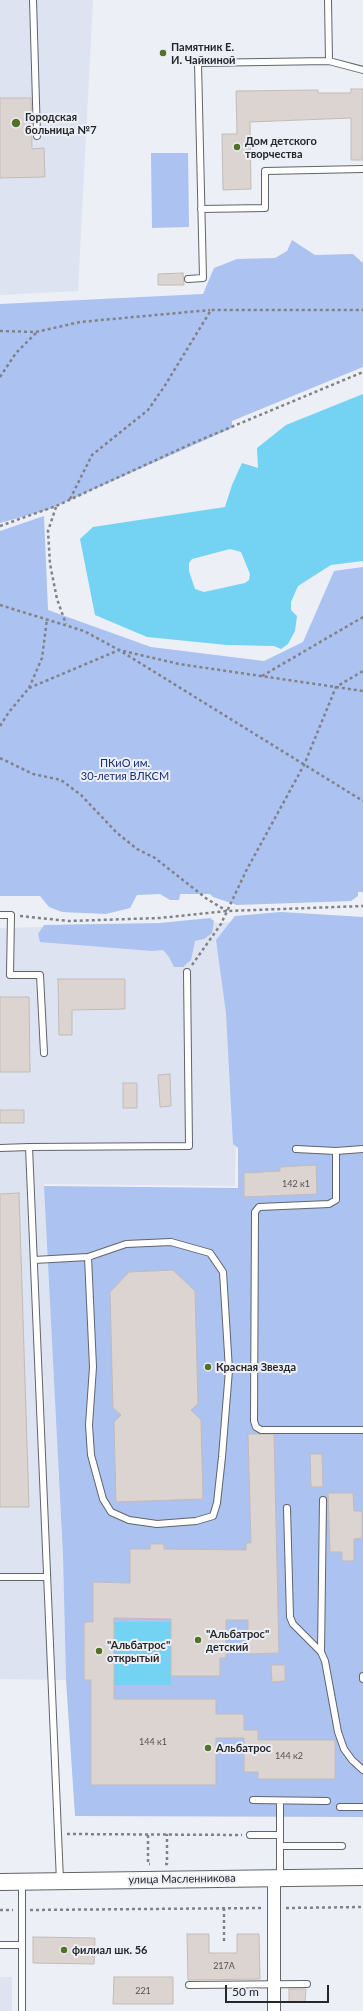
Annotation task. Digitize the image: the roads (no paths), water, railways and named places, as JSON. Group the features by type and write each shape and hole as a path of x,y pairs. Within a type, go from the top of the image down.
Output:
{"main road":[{"name":"улица Масленникова","path":"0,1882 363,1877"}],"street":[{"path":"274,2011 274,1908 277,1878"}],"lane":[{"path":"33,0 37,136"},
{"path":"328,0 329,61"},
{"path":"188,279 203,278 198,63 329,61 363,70"},
{"path":"201,209 265,208 265,171 363,169"},
{"path":"0,915 12,915 10,975 40,975 44,1053"},
{"path":"0,1148 189,1146 187,972"},
{"path":"29,1147 60,1881"},
{"path":"296,1149 336,1151 363,1149"},
{"path":"336,1151 336,1200 329,1204 259,1207 255,1212 254,1421 256,1427 261,1430 363,1430"},
{"path":"34,1260 88,1257 126,1244 171,1242 210,1253 224,1272 229,1370 222,1457 217,1502 213,1516 196,1521 157,1524 129,1520 112,1512 103,1499 91,1455 89,1425 93,1367 88,1257"},
{"path":"321,1652 323,1500"},
{"path":"287,1508 290,1617 293,1624 321,1652 325,1661 338,1732 344,1749 352,1760 363,1770"},
{"path":"0,1577 48,1577"},
{"path":"254,1800 327,1801"},
{"path":"277,1878 280,1846 280,1800"},
{"path":"340,1807 363,1807"},
{"path":"250,1835 280,1835"},
{"path":"280,1846 342,1846"},
{"path":"22,1882 22,2011"},
{"path":"0,1945 22,1945"},
{"path":"189,1985 307,1984"}],"place":[{"name":"Памятник Е. И. Чайкиной","path":"163,53"},
{"name":"Городская больница №7","path":"16,123"},
{"name":"Дом детского творчества","path":"237,147"},
{"name":"Красная Звезда","path":"208,1367"},
{"name":"\"Альбатрос\" детский","path":"198,1640"},
{"name":"\"Альбатрос\" открытый","path":"99,1651"},
{"name":"Альбатрос","path":"208,1748"},
{"name":"филиал шк. 56","path":"64,1950"}],"park label":[{"name":"ПКиО им. 30-летия ВЛКСМ","path":"125,769"}]}
